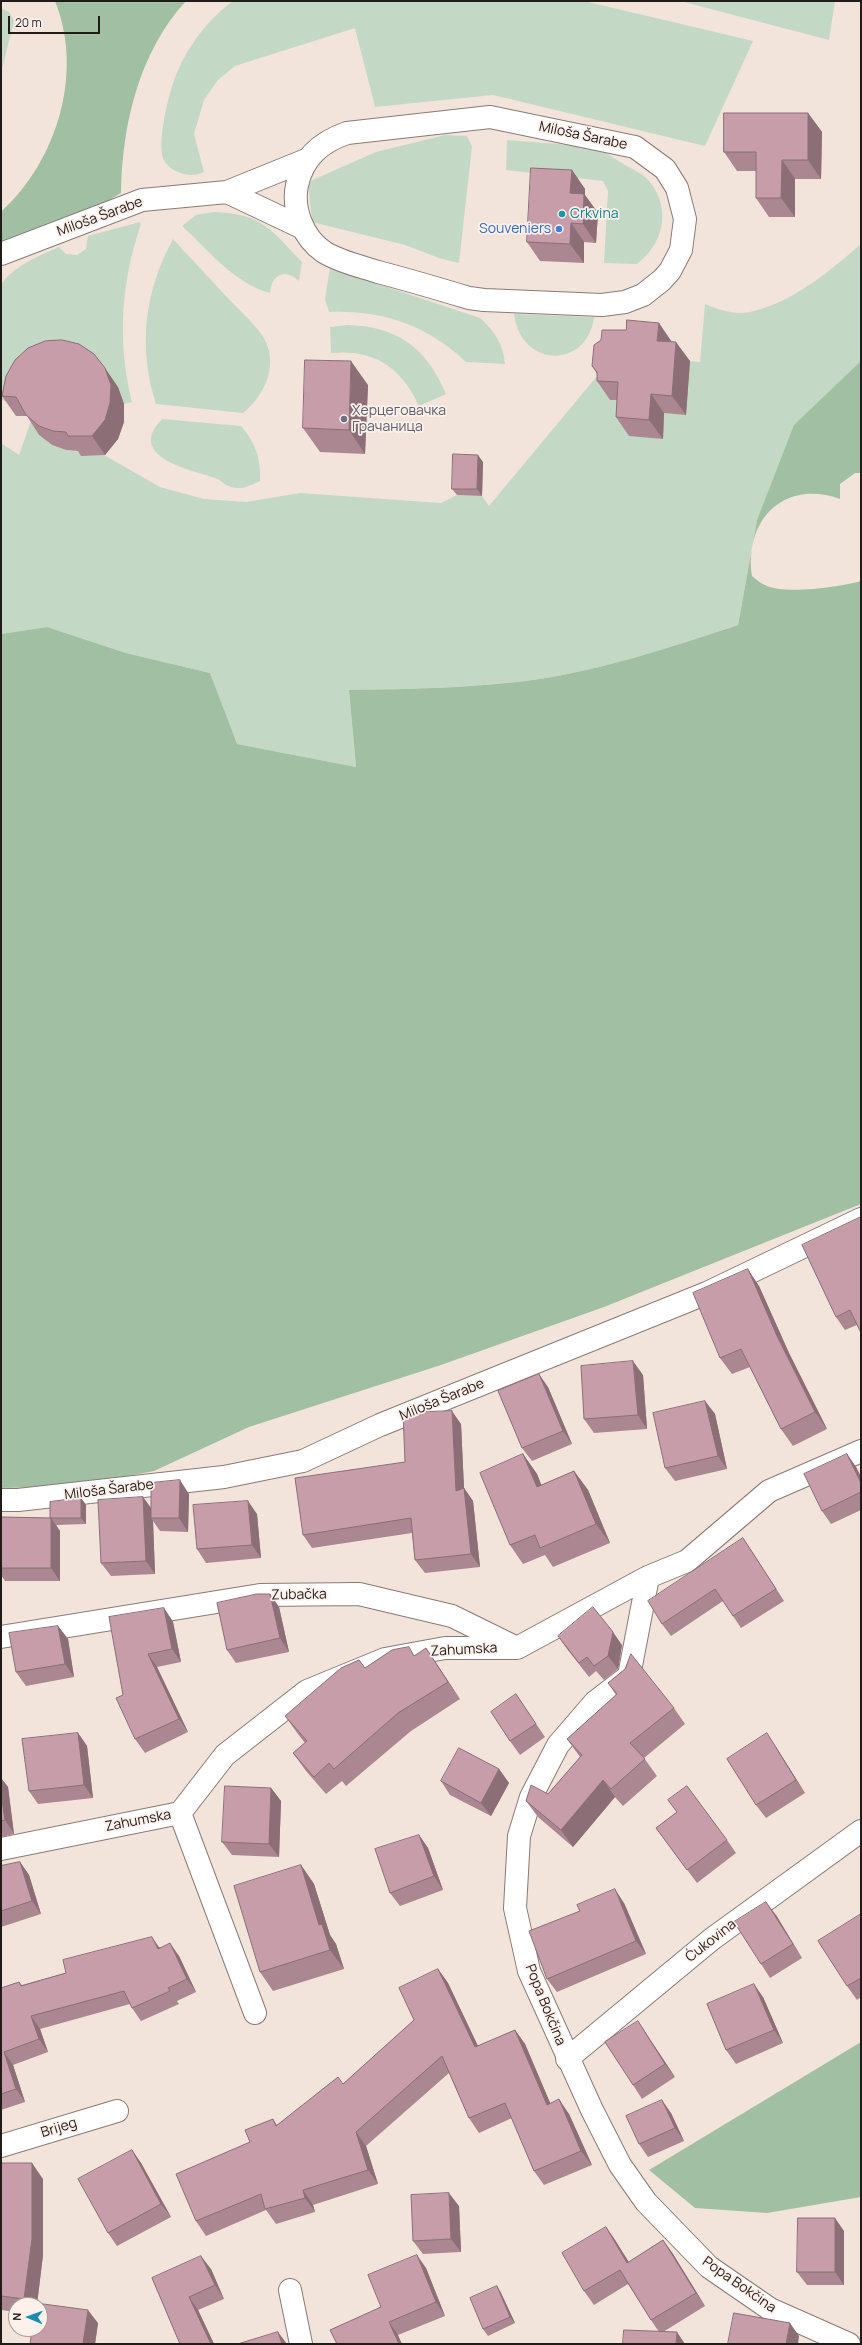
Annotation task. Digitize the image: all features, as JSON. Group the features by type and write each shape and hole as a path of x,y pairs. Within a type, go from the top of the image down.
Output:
{"street":[{"name":"Miloša Šarabe","path":"490,116 635,147 665,169 677,188 686,219 681,250 662,280 643,295 625,302 602,305 484,300 469,298 344,261 324,252 310,240 303,228 296,209 296,191 299,174 306,160 328,140 346,132 490,116"},
{"path":"227,192 306,160"},
{"path":"227,192 303,228"},
{"name":"Miloša Šarabe","path":"1,254 142,200 227,192"},
{"name":"Miloša Šarabe","path":"1,1500 18,1500 224,1477 303,1460 380,1425 707,1294 861,1219"},
{"name":"Zahumska","path":"1,1849 180,1813 225,1755 307,1692 386,1659 445,1648 517,1648 648,1577 687,1561 769,1492 861,1452"},
{"name":"Popa Bokčina","path":"648,1577 629,1676 595,1702 558,1745 531,1797 519,1836 515,1908 529,1971 567,2059 620,2165 646,2202 709,2267 770,2309 849,2344"},
{"name":"Zubačka","path":"1,1637 260,1596 359,1594 452,1616 517,1648"},
{"path":"180,1813 255,2013"},
{"name":"Ćukovina","path":"567,2059 712,1939 861,1831"},
{"name":"Brijeg","path":"1,2146 117,2111"},
{"path":"290,2290 301,2344"}],"green space":[{"path":"55,1 186,1 170,21 156,43 145,66 136,91 125,141 121,193 101,205 1,245 1,212 21,191 37,168 50,142 60,114 65,86 67,57 63,29"},
{"path":"233,1 584,1 753,41 705,146 493,95 375,107 355,28 235,66 218,80 204,100 194,134 204,172 195,175 188,175 173,170 167,165 163,158 163,129 170,93 176,75 186,54 207,25"},
{"path":"680,1 835,1 829,40"},
{"path":"1,8 9,12 14,21 1,73"},
{"path":"445,135 467,136 472,146 459,263 439,258 405,245 312,222 308,182 376,152"},
{"path":"507,140 564,145 598,150 644,176 657,193 661,204 662,215 662,226 658,237 646,256 637,264 604,263 608,191 603,181 506,170"},
{"path":"214,212 231,213 244,216 255,220 273,232 302,262 299,281 289,275 280,275 273,282 270,293 245,282 233,274 182,226 196,215"},
{"path":"140,222 141,224 129,268 123,312 124,357 132,402 124,404 118,387 8,403 1,399 1,285 6,278 27,262 59,247 66,254 77,255 86,249 88,236"},
{"path":"173,239 254,325 262,335 267,345 270,356 268,377 264,388 258,397 243,413 156,404 150,383 147,362 147,320 150,299 156,279 163,259"},
{"path":"861,244 861,363 757,520 738,625 637,657 559,676 510,683 418,689 349,690 356,767 236,744 210,673 126,653 47,627 1,634 1,443 19,455 31,421 39,435 52,445 66,450 104,455 160,487 204,499 246,502 300,493 441,503 457,495 482,496 489,506 607,364 632,401 662,439 664,413 686,414 690,361 700,362 705,304 722,310 738,313 766,308 810,285"},
{"path":"330,268 480,318 497,338 502,350 505,364 466,362 436,338 403,322 367,314 329,312 325,299"},
{"path":"514,314 594,317 589,334 580,346 568,353 554,356 541,353 529,345 519,332"},
{"path":"347,325 365,326 381,330 395,335 408,343 420,352 430,364 446,394 419,406 412,392 404,381 395,371 384,363 360,354 331,353 330,327"},
{"path":"861,361 861,473 855,473 840,484 840,499 820,494 802,495 785,500 772,509 762,522 754,538 751,556 752,576 763,584 774,588 798,590 826,588 861,581 861,1204 604,1307 441,1365 249,1427 154,1471 86,1484 51,1487 1,1488 1,634 47,627 126,653 210,673 237,744 356,767 349,690 418,689 510,683 559,676 637,657 738,625 757,520 794,425"},
{"path":"162,419 241,426 254,445 260,465 260,481 246,487 234,488 215,478 191,471 166,460 156,452 151,443 153,432"},
{"path":"861,2042 861,2197 767,2213 695,2208 649,2170"}],"building":[{"path":"724,113 808,113 808,160 782,160 781,198 756,198 756,152 724,152"},
{"path":"531,168 572,170 570,193 584,194 583,224 571,223 570,244 527,242"},
{"path":"627,320 659,323 657,341 676,342 672,396 651,394 649,420 616,417 618,382 597,381 597,372 592,366 594,345 601,340 602,330 626,330"},
{"path":"62,340 79,344 94,354 105,368 111,385 110,403 105,420 92,436 68,436 66,432 53,431 39,426 26,415 16,397 2,396 6,376 15,360 28,348 45,341"},
{"path":"305,360 351,361 349,430 303,428"},
{"path":"453,454 478,455 477,489 452,489"},
{"path":"861,1217 861,1333 850,1310 836,1317 802,1245"},
{"path":"748,1269 777,1336 815,1412 781,1429 741,1349 720,1358 693,1293"},
{"path":"633,1361 638,1415 584,1419 581,1366"},
{"path":"539,1374 563,1431 522,1448 498,1391"},
{"path":"705,1401 718,1456 665,1468 653,1413"},
{"path":"452,1411 456,1491 464,1488 471,1554 415,1560 411,1518 303,1535 295,1478 405,1462 403,1413"},
{"path":"523,1454 537,1487 574,1471 596,1524 540,1548 535,1535 510,1545 480,1473"},
{"path":"847,1454 861,1483 861,1492 822,1511 804,1474"},
{"path":"180,1480 179,1518 151,1518 151,1483"},
{"path":"143,1497 146,1561 101,1563 98,1500"},
{"path":"81,1498 81,1518 50,1518 50,1502"},
{"path":"248,1501 252,1545 197,1549 193,1505"},
{"path":"1,1517 51,1518 51,1568 1,1568"},
{"path":"743,1538 776,1589 733,1616 715,1589 662,1624 648,1601"},
{"path":"257,1594 270,1594 280,1638 227,1650 217,1603"},
{"path":"593,1607 613,1632 608,1656 594,1666 587,1657 579,1663 558,1636"},
{"path":"164,1608 172,1649 148,1654 179,1719 135,1739 116,1698 123,1695 109,1617"},
{"path":"58,1626 65,1664 16,1672 9,1633"},
{"path":"409,1647 414,1656 426,1648 448,1682 398,1713 334,1769 329,1763 314,1777 293,1753 307,1741 285,1716 341,1668 359,1660 365,1668 392,1650"},
{"path":"631,1654 674,1708 630,1743 645,1759 611,1789 603,1780 561,1830 526,1801 531,1785 548,1794 582,1755 567,1739 617,1694 608,1683 625,1669"},
{"path":"516,1694 536,1724 510,1741 491,1712"},
{"path":"78,1733 84,1785 29,1791 22,1739"},
{"path":"767,1733 796,1780 756,1805 727,1759"},
{"path":"459,1748 499,1769 481,1803 441,1781"},
{"path":"225,1786 271,1788 269,1844 222,1842"},
{"path":"687,1786 727,1840 687,1870 656,1828 677,1812 668,1800"},
{"path":"1,1793 5,1820 1,1821"},
{"path":"419,1835 434,1876 390,1893 375,1849"},
{"path":"20,1862 32,1901 1,1911 1,1866"},
{"path":"301,1865 319,1925 322,1924 330,1950 260,1972 234,1886"},
{"path":"615,1889 636,1941 547,1979 529,1931 580,1911 577,1905"},
{"path":"766,1902 793,1944 761,1964 734,1922"},
{"path":"861,1914 861,1978 847,1986 818,1941"},
{"path":"152,1937 158,1949 170,1943 187,1979 168,1988 170,1991 132,2008 124,1991 31,2016 39,2039 4,2052 16,2089 1,2094 1,1988 19,1982 21,1986 66,1973 63,1960"},
{"path":"438,1969 475,2047 515,2030 547,2105 559,2099 581,2151 534,2171 505,2103 469,2118 442,2056 356,2132 368,2170 303,2190 305,2198 265,2209 261,2194 196,2221 176,2174 250,2142 245,2130 273,2119 276,2126 338,2077 343,2084 414,2020 399,1988"},
{"path":"754,1984 774,2030 726,2050 707,2004"},
{"path":"638,2021 665,2064 633,2085 605,2042"},
{"path":"662,2100 675,2128 639,2144 626,2116"},
{"path":"132,2150 161,2204 108,2233 78,2179"},
{"path":"1,2163 32,2163 32,2239 24,2297 1,2296"},
{"path":"449,2193 451,2239 413,2241 411,2195"},
{"path":"798,2218 835,2218 835,2272 797,2272"},
{"path":"606,2227 627,2263 663,2240 696,2293 651,2320 620,2270 584,2291 562,2253"},
{"path":"417,2255 436,2302 389,2322 399,2344 337,2344 330,2330 381,2307 368,2275"},
{"path":"201,2256 215,2285 189,2297 211,2344 180,2344 152,2278"},
{"path":"497,2286 510,2317 483,2329 470,2298"},
{"path":"48,2305 88,2310 83,2344 30,2344 31,2337 48,2337"},
{"path":"734,2313 790,2323 786,2344 728,2344"},
{"path":"624,2330 677,2332 676,2344 623,2344"},
{"path":"278,2332 282,2344 238,2344"}],"place":[{"name":"Crkvina","path":"562,214"},
{"name":"Souveniers","path":"559,229"},
{"name":"Херцеговачка Грачаница","path":"344,419"}]}
